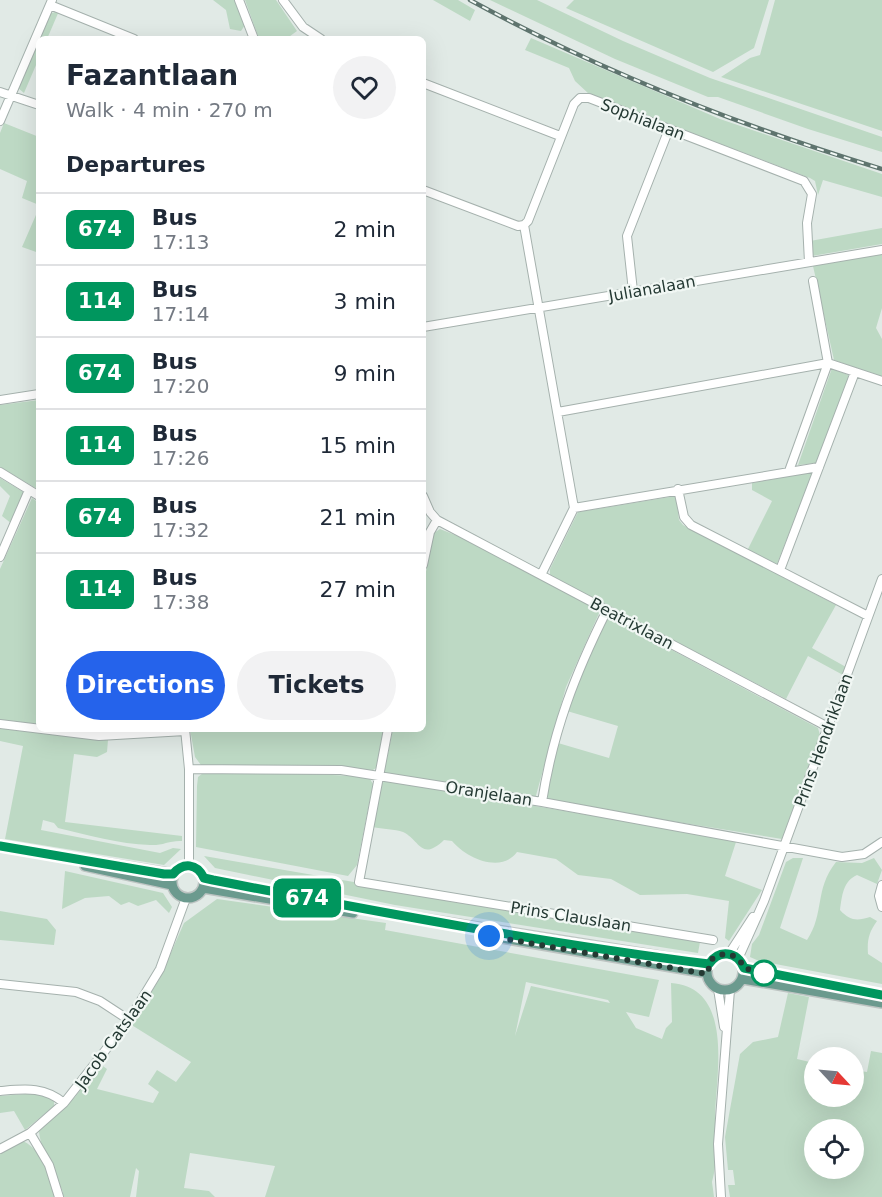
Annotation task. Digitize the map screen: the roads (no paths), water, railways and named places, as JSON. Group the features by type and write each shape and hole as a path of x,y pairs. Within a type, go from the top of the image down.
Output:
{"main road":[{"path":"0,846 173,874"},
{"path":"0,850 172,885"},
{"path":"189,865 199,869 204,878 203,888 196,896 186,898 177,894 172,885 173,874 180,867 189,865"},
{"path":"204,878 382,912 708,969"},
{"path":"203,888 708,969"},
{"path":"744,968 743,979 730,990 712,986 708,969 717,956 734,956 744,968 882,995"},
{"path":"743,979 882,1003"}],"street":[{"path":"240,0 253,36"},
{"path":"283,0 303,27 316,36"},
{"path":"36,36 51,3 127,36"},
{"path":"0,121 36,37"},
{"path":"426,83 560,136 528,221 524,225 518,226 426,191"},
{"path":"0,92 36,104"},
{"name":"Sophialaan","path":"560,136 574,104 580,98 589,98 804,181 812,194 807,223 809,262"},
{"path":"633,291 627,236 669,129"},
{"path":"524,225 574,508 541,575"},
{"name":"Julianalaan","path":"426,326 882,250"},
{"path":"789,471 828,363 813,281"},
{"path":"558,412 828,363 882,381"},
{"path":"780,570 855,372"},
{"path":"0,400 36,394"},
{"path":"574,508 819,467"},
{"path":"0,472 36,494"},
{"path":"678,489 687,521 868,616"},
{"path":"0,557 29,490"},
{"path":"426,503 437,520 430,532 426,551"},
{"name":"Beatrixlaan","path":"437,520 828,727"},
{"name":"Prins Hendriklaan","path":"734,956 764,901 882,579"},
{"path":"542,802 554,736 564,705 607,610"},
{"path":"0,724 36,728"},
{"path":"66,732 99,736 156,732"},
{"path":"185,732 189,769 189,865"},
{"path":"378,775 387,732"},
{"name":"Oranjelaan","path":"189,769 341,770 542,802 849,857 880,847"},
{"name":"Prins Clauslaan","path":"378,775 359,882 713,940"},
{"path":"882,885 879,896 882,907"},
{"name":"Jacob Catslaan","path":"0,1149 30,1133 64,1103 129,1020 160,969 186,898"},
{"path":"0,984 76,992 100,1001 129,1020"},
{"path":"718,989 726,1038"},
{"path":"721,1197 718,1154 730,990"},
{"path":"0,1091 34,1089 47,1092 64,1103"},
{"path":"30,1133 50,1165 59,1197"}],"railway":[{"path":"470,0 569,50 672,95 776,134 882,169"}]}
